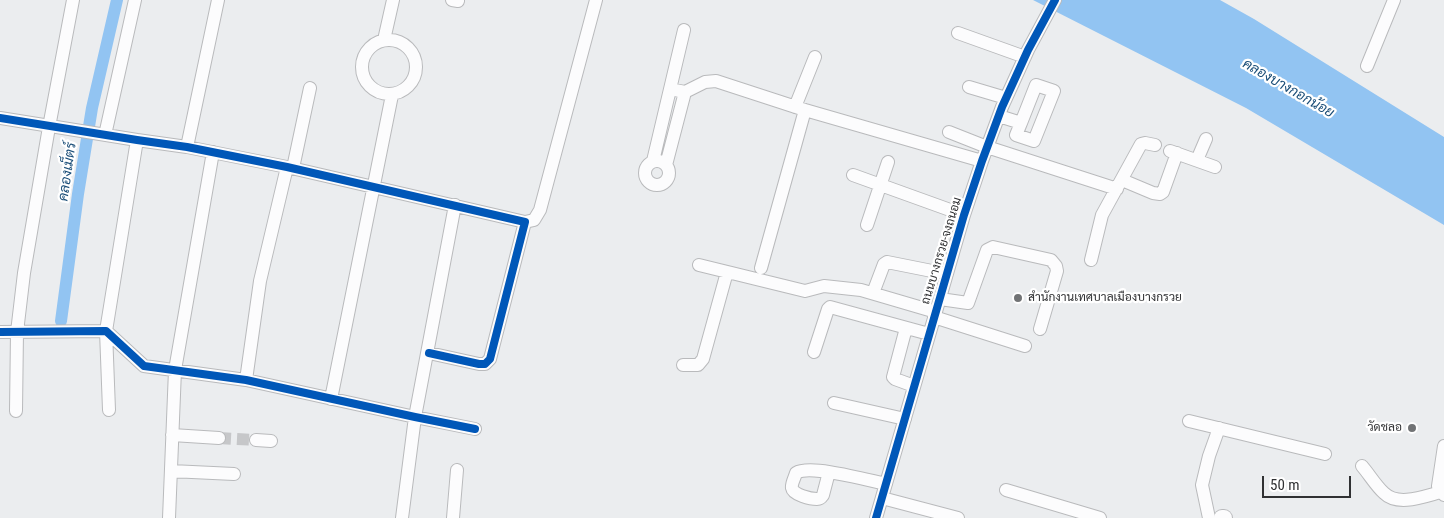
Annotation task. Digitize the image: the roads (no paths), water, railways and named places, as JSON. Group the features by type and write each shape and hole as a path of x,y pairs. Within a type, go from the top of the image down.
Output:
{"street":[{"path":"16,411 17,332 24,273 73,0"},
{"path":"106,135 135,0"},
{"path":"187,147 218,0"},
{"path":"384,40 393,0"},
{"path":"0,118 187,147 290,167 526,222 534,220 540,210 596,0"},
{"name":"ถนนบางกรวย-จงถนอม","path":"876,518 964,215 982,161 1006,98 1055,0"},
{"path":"1367,66 1394,0"},
{"path":"653,161 684,30"},
{"path":"958,33 1025,57"},
{"path":"384,40 398,41 410,50 416,63 415,78 406,89 392,95 376,91 365,79 362,63 369,48 384,40"},
{"path":"761,268 800,108 815,57"},
{"path":"670,89 685,92 705,82 716,82 982,161"},
{"path":"969,87 1006,98"},
{"path":"246,380 260,282 310,88"},
{"path":"666,164 660,161 653,161 647,165 644,172 645,179 650,184 657,186 664,184 668,178 669,171 666,164 685,92"},
{"path":"331,399 392,95"},
{"path":"999,116 1021,123"},
{"path":"949,132 987,147 1160,194 1163,192 1173,152 1215,167"},
{"path":"1197,160 1206,139"},
{"path":"108,410 106,331 137,140"},
{"path":"1091,260 1102,215 1141,144 1155,145"},
{"path":"169,518 175,370 212,152"},
{"path":"867,225 888,162"},
{"path":"853,175 964,215"},
{"path":"402,518 416,417 455,205"},
{"path":"429,353 479,364 485,364 490,359 526,222"},
{"path":"940,299 968,303 987,250 992,247 1051,260 1056,266 1057,272 1040,329"},
{"path":"873,293 885,262 947,274"},
{"path":"699,265 805,291 824,286 861,290 1025,346"},
{"path":"683,365 698,365 703,359 727,272"},
{"path":"814,352 830,307 929,334"},
{"path":"906,328 893,376 895,380 914,386"},
{"path":"0,332 106,331 144,366 246,380 475,428"},
{"path":"834,404 905,419"},
{"path":"1189,421 1325,454"},
{"path":"1209,518 1202,485 1209,456 1219,428"},
{"path":"172,435 219,438"},
{"path":"256,440 271,441"},
{"path":"1362,466 1385,494 1396,499 1404,500 1442,494 1438,486 1444,446"},
{"path":"453,518 458,470"},
{"path":"171,471 234,474"},
{"path":"829,472 886,484"},
{"path":"1006,490 1100,518"},
{"path":"882,498 958,518"}],"water":[{"name":"คลองบางกอกน้อย","path":"1033,0 1220,0 1254,19 1444,137 1444,225 1246,108"}],"waterway":[{"name":"คลองเม็ตร์","path":"61,321 92,108 117,0"}],"tunnel":[{"path":"219,438 256,440"}],"place":[{"name":"สำนักงานเทศบาลเมืองบางกรวย","path":"1018,298"},
{"name":"วัดชลอ","path":"1412,428"}]}
